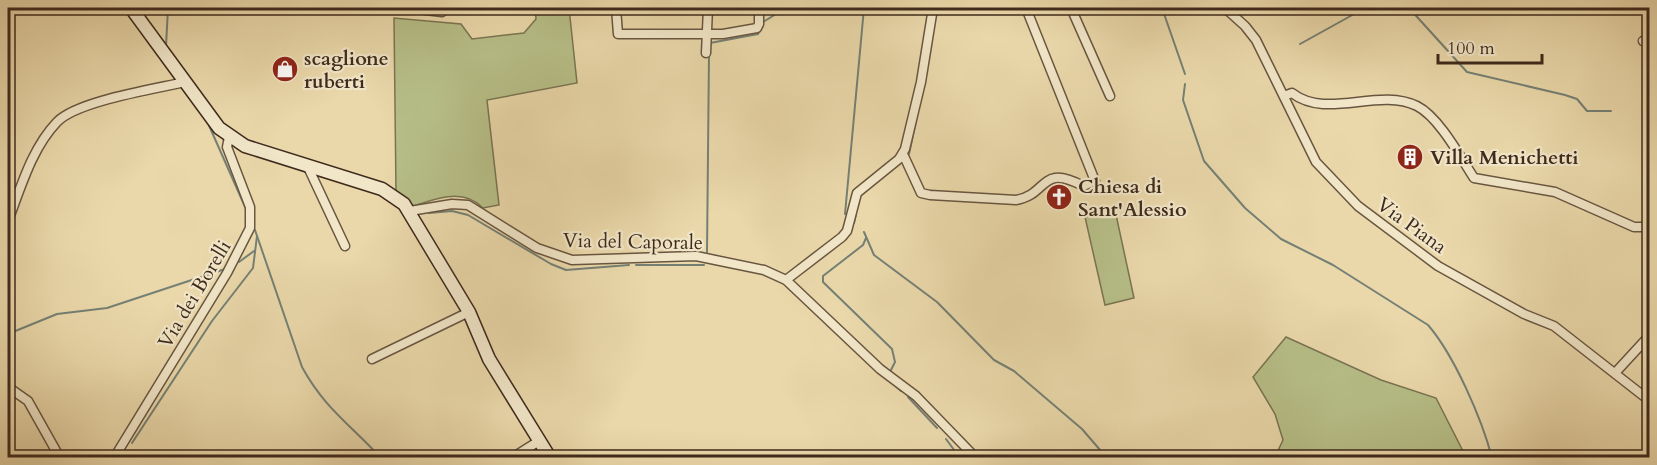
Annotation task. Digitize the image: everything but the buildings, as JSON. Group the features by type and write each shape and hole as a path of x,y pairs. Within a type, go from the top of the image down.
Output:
{"street":[{"path":"130,8 229,137 245,146 382,189 398,198 410,211 470,312 489,359 550,458"},
{"path":"409,8 442,12 442,8"},
{"path":"616,8 618,34 707,34 747,31 759,21 759,8"},
{"path":"706,53 708,8"},
{"path":"786,280 842,237 847,231 857,193 903,154 921,82 933,8"},
{"path":"903,154 917,187 921,193 930,195 1016,200 1029,196 1044,182 1060,177 1083,186 1095,181 1026,8"},
{"path":"1071,8 1110,96"},
{"name":"Via Piana","path":"1225,8 1256,40 1316,162 1358,206 1438,266 1524,314 1554,326 1650,400"},
{"path":"8,221 32,160 59,120 84,106 185,82"},
{"path":"1284,96 1292,93 1311,103 1377,100 1417,106 1443,133 1474,178 1555,192 1634,227 1650,227"},
{"name":"Via dei Borelli","path":"114,458 227,273 250,228 250,207 227,147 229,137"},
{"path":"307,165 345,246"},
{"name":"Via del Caporale","path":"410,211 452,204 468,206 542,251 572,260 696,256 764,270 786,280 880,369 916,396 976,458"},
{"path":"372,359 470,312"},
{"path":"1615,373 1650,335"},
{"path":"8,387 28,401 60,458"},
{"path":"512,458 539,441"}],"green space":[{"path":"535,8 569,8 577,83 487,100 499,205 483,208 467,198 450,196 413,206 396,192 394,18 461,24 472,39 524,33 536,19"},
{"path":"1115,210 1134,298 1105,305 1085,217"},
{"path":"1286,337 1381,380 1436,398 1466,457 1275,457 1283,440 1275,414 1253,377"}],"waterway":[{"path":"166,46 168,8"},
{"path":"710,43 758,34 763,22 786,8"},
{"path":"845,214 864,8"},
{"path":"1162,8 1185,74"},
{"path":"1300,44 1365,8"},
{"path":"1409,8 1467,72 1565,95 1577,99 1587,111 1611,111"},
{"path":"707,252 709,54"},
{"path":"1185,84 1183,100 1204,161 1245,208 1281,239 1333,265 1428,325 1448,353 1466,388 1492,458"},
{"path":"207,121 246,209"},
{"path":"909,154 916,121"},
{"path":"429,213 452,211 468,215 551,264 566,270 629,265"},
{"path":"854,223 856,214"},
{"path":"255,230 302,367 329,405 381,458"},
{"path":"864,232 874,255 937,302 994,360 1014,371 1082,429 1107,458"},
{"path":"132,443 212,321 253,268 257,236"},
{"path":"866,238 863,245 823,276 823,282 892,349 895,362 890,372"},
{"path":"239,262 254,251"},
{"path":"636,265 704,265"},
{"path":"8,334 57,314 107,308 225,269"},
{"path":"890,381 901,391"},
{"path":"908,397 937,428"},
{"path":"946,439 960,458"}],"place":[{"name":"scaglione ruberti","path":"285,69"},
{"name":"Villa Menichetti","path":"1410,157"},
{"name":"Chiesa di Sant'Alessio","path":"1059,197"}]}
